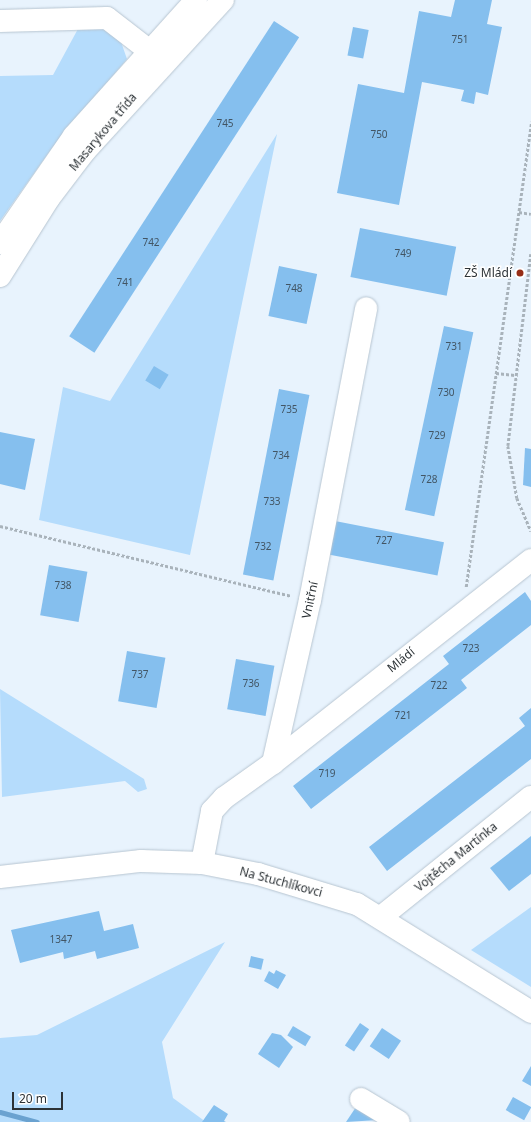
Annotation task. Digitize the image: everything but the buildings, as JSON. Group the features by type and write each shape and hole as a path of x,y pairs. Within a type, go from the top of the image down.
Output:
{"street":[{"name":"Masarykova třída","path":"0,276 49,198 156,56 196,0"},
{"name":"Masarykova třída","path":"0,243 74,136 156,56 223,0"},
{"path":"0,21 107,18 156,56"},
{"name":"Vnitřní","path":"273,763 310,600 366,308"},
{"name":"Mládí","path":"273,763 531,560"},
{"path":"202,863 212,811 224,798 273,763"},
{"name":"Vojtěcha Martínka","path":"381,917 531,797"},
{"name":"Na Stuchlíkovci","path":"0,877 133,862 202,863 308,887 357,904 381,917 531,1012"},
{"path":"361,1098 399,1122"}],"path":[{"path":"462,613 531,122"},
{"path":"518,212 531,214"},
{"path":"531,254 515,375 508,446 517,498 531,531"},
{"path":"496,372 515,375"},
{"path":"0,526 310,600"}],"shaded area":[{"path":"104,26 120,39 127,59 52,148 0,221 0,76 53,75 79,27"},
{"path":"277,134 190,555 39,520 63,387 110,401"},
{"path":"0,689 144,779 147,789 138,792 125,781 2,797"},
{"path":"531,907 531,987 471,950"},
{"path":"225,942 162,1042 173,1098 206,1122 0,1122 0,1038 37,1035"}],"waterway":[{"path":"0,1112 37,1122"}],"place":[{"name":"ZŠ Mládí","path":"520,273"}]}
